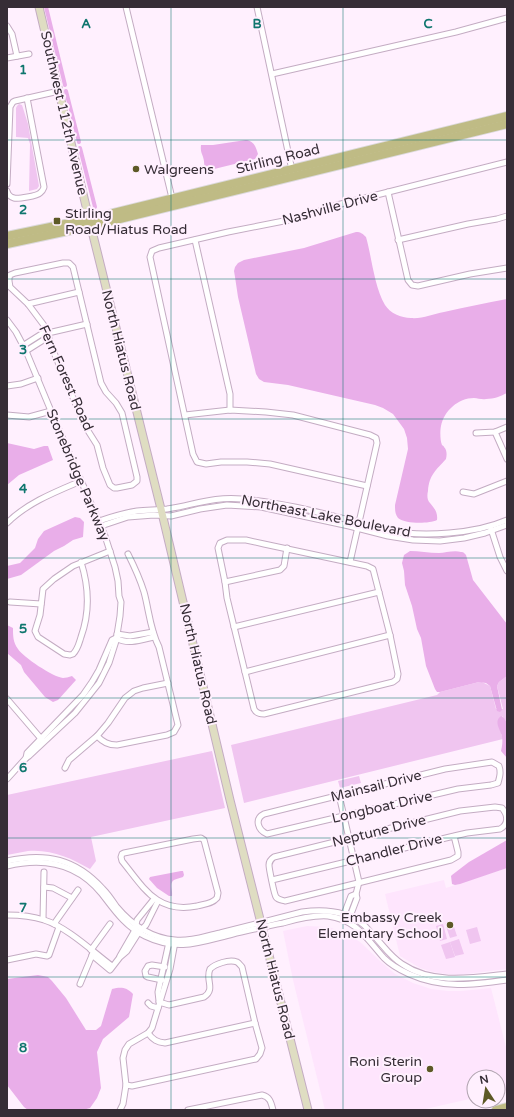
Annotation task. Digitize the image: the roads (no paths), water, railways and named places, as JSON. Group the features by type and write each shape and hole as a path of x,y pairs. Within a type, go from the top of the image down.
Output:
{"main road":[{"name":"Stirling Road","path":"7,244 507,116"},
{"name":"Stirling Road","path":"7,236 90,222 172,198 507,124"},
{"path":"496,1110 507,1107"}],"street":[{"name":"Southwest 112th Avenue","path":"39,7 90,222"},
{"path":"126,7 172,198"},
{"path":"257,7 293,172"},
{"path":"272,74 456,32 507,18"},
{"path":"7,26 12,34 17,56"},
{"path":"7,58 29,54"},
{"path":"7,184 10,107 13,102 59,91"},
{"path":"8,193 12,198 38,194 43,190 44,185 27,98"},
{"name":"Nashville Drive","path":"185,415 150,257 152,251 159,248 228,232 298,218 337,205 507,162"},
{"path":"388,192 408,280 412,286 507,268"},
{"path":"398,240 507,216"},
{"name":"North Hiatus Road","path":"90,222 162,513 228,792 308,1110"},
{"path":"195,240 230,394 230,410"},
{"name":"Fern Forest Road","path":"79,292 73,267 70,263 63,263 15,273 10,276 8,281 10,287 28,304 48,333 52,348 85,426 98,445 109,483 114,488 132,485 137,481 137,474 122,413 116,402 106,392 101,383 87,324"},
{"path":"24,345 42,333 87,324 79,292 28,304"},
{"name":"Stonebridge Parkway","path":"7,320 24,345 100,523 110,551 118,581 121,602 116,636 112,640 105,659 92,682 83,695 42,741 27,753 26,758 7,779"},
{"path":"26,351 45,339 48,333"},
{"path":"7,386 21,384 38,378"},
{"path":"350,562 378,443 376,438 370,434 293,416 266,412 230,410 185,415 197,462 206,464 221,462 247,462 270,464 367,486"},
{"path":"7,415 29,417 51,411"},
{"path":"476,433 495,432 507,427"},
{"path":"495,432 507,459"},
{"path":"7,523 42,498 81,481"},
{"path":"463,492 474,494 507,481"},
{"name":"Northeast Lake Boulevard","path":"100,523 128,517 154,515 212,499 229,498 268,502 307,510 358,525 388,536 413,540 440,541 464,538 485,533 507,520"},
{"path":"212,499 214,507"},
{"name":"Northeast Lake Boulevard","path":"162,513 171,516 214,507 261,507 358,525"},
{"name":"Northeast Lake Boulevard","path":"490,529 507,525"},
{"path":"490,529 506,567"},
{"path":"227,540 246,540 287,548 367,566 373,569 390,636 398,674 397,679 393,682 308,704 264,714 258,714 256,712 227,598 218,548 220,543 227,540"},
{"path":"225,582 280,570 284,566 287,548"},
{"path":"81,562 87,586 88,607 84,628 75,652 70,655 64,654 38,637 36,633 43,589 54,579 73,566 81,562 110,551"},
{"path":"97,736 105,743 117,745 167,735 175,731 178,722 159,647 153,635 150,614 144,591 128,554"},
{"path":"234,627 379,592"},
{"path":"10,602 41,604"},
{"path":"116,636 119,640 134,642 153,635"},
{"path":"245,672 390,636"},
{"path":"65,768 69,760 97,736 125,698 134,691 168,683"},
{"path":"7,699 42,741"},
{"name":"Mainsail Drive","path":"258,826 260,816 264,814 445,769 492,762 498,766 500,771"},
{"name":"Longboat Drive","path":"258,826 260,830 267,834 458,789 491,785 498,783 500,771"},
{"path":"339,795 359,882 356,894 357,898 346,918"},
{"name":"Neptune Drive","path":"359,882 285,900 279,899 276,897 269,865 271,859 274,857 460,811 498,807 502,808 506,814"},
{"name":"Chandler Drive","path":"272,880 467,833 500,829 505,825 507,818 506,814"},
{"path":"359,882 451,860 458,856 454,836"},
{"path":"201,838 204,840 218,893 216,900 211,903 184,908 170,906 156,900 145,889 119,856 124,853 193,839 201,838"},
{"path":"7,861 23,858 46,857 72,864 97,882 124,916 138,929"},
{"path":"7,866 24,863 45,862 70,869 87,879 101,893 121,919 152,939 175,942 262,925 302,912 324,910 364,925 389,954 403,965 423,974 443,978 469,978 507,974"},
{"path":"43,919 44,872"},
{"path":"44,887 53,888 72,898"},
{"path":"7,960 36,954 49,955 56,925 78,890"},
{"path":"7,915 43,919 56,925 111,968 127,951 138,929 137,920 156,900"},
{"path":"138,929 146,925 156,900"},
{"path":"346,918 360,930 385,958 400,970 421,980 454,985 507,980"},
{"path":"80,984 92,952 110,924"},
{"path":"163,981 163,967 169,941"},
{"path":"120,1110 123,1104 126,1085 123,1058 125,1050 129,1044 148,1033 152,1028 159,1002 158,992 170,969 175,942"},
{"path":"126,1085 132,1086 256,1059 260,1054 262,1048 242,967 237,962 231,961 218,964 210,969 208,974 210,991 206,996 169,1005 159,1002"},
{"path":"163,981 146,976 145,971 148,966 152,965 170,969"},
{"path":"148,1003 151,1006 158,1008"},
{"path":"148,1033 158,1042 165,1043 255,1023"},
{"path":"188,1110 262,1094 270,1099 273,1110"}],"waterway":[{"path":"46,7 65,85"},
{"path":"66,91 79,142"},
{"path":"80,148 95,207"}],"place":[{"name":"Walgreens","path":"136,169"},
{"name":"Stirling Road/Hiatus Road","path":"57,221"},
{"name":"Embassy Creek Elementary School","path":"450,925"},
{"name":"Roni Sterin Group","path":"430,1069"}]}
